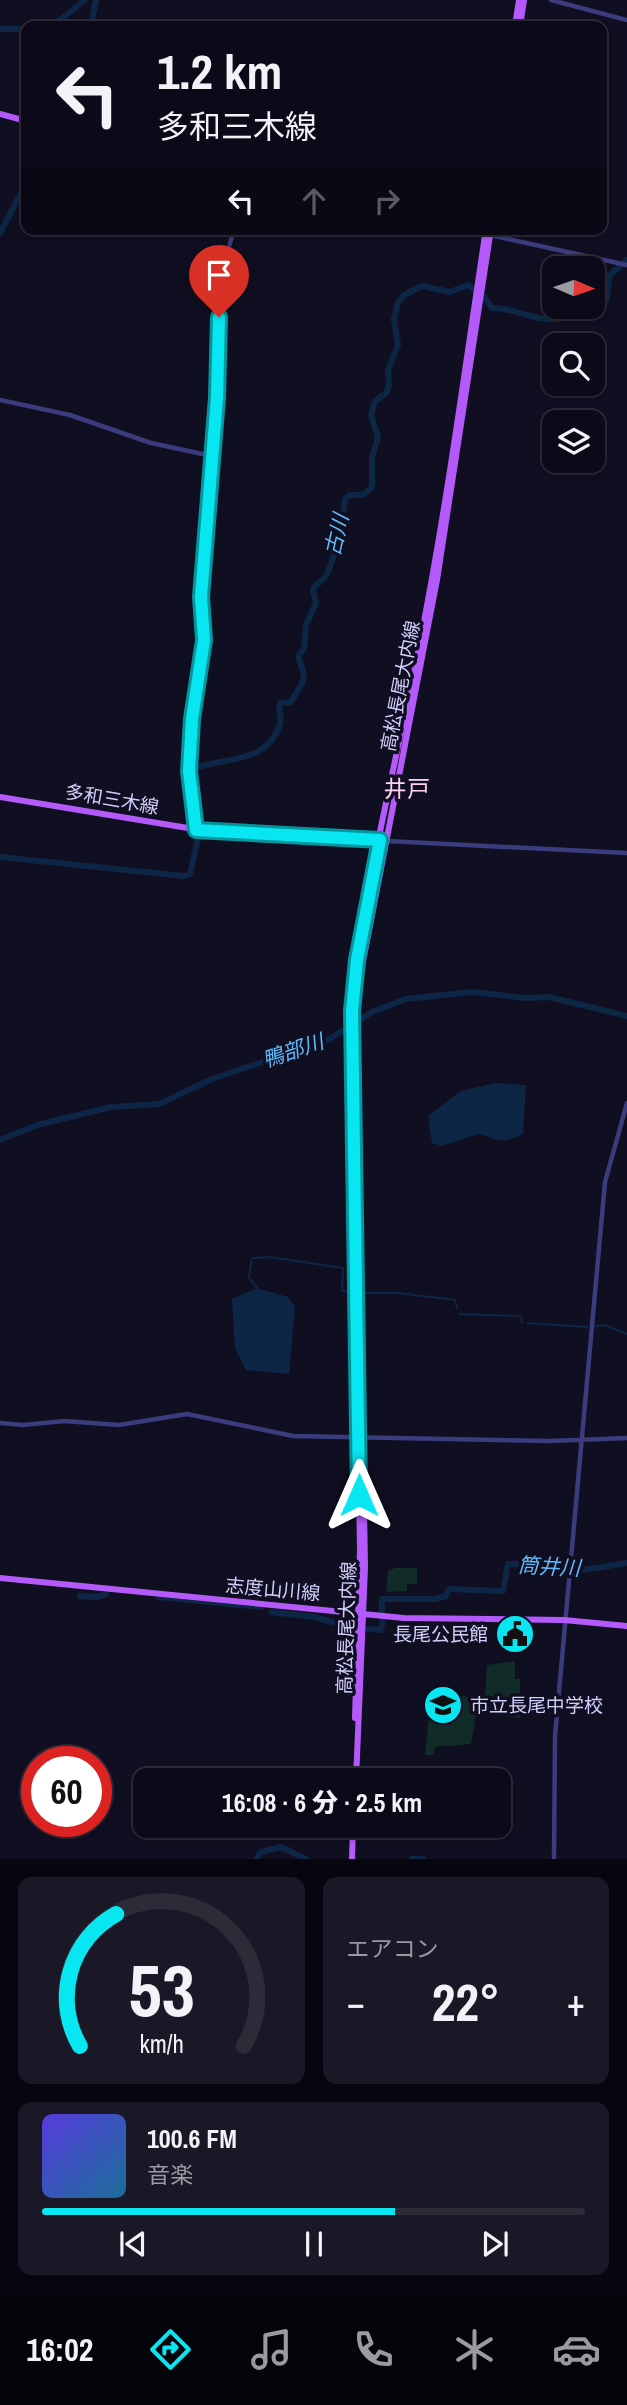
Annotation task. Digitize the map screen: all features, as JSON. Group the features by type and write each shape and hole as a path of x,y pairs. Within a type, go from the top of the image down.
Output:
{"main road":[{"path":"516,21 519,0"},
{"path":"521,21 524,0"},
{"path":"0,114 21,120"},
{"name":"高松長尾大内線","path":"382,840 437,580 488,235"},
{"name":"高松長尾大内線","path":"355,1768 362,1613 355,1010 382,840 445,506 479,292"},
{"name":"多和三木線","path":"0,797 196,830 382,840"},
{"name":"志度山川線","path":"0,1578 439,1619 565,1620 627,1626"},
{"path":"350,1859 351,1838"}],"street":[{"path":"551,0 627,20"},
{"path":"196,830 189,771 192,719 204,640 201,597 212,456 218,324 225,261 232,235"},
{"path":"501,235 627,265"},
{"path":"0,400 70,415 150,443 212,456"},
{"path":"382,840 627,853"},
{"path":"554,1859 553,1767 605,1182 627,1103"},
{"path":"0,1423 23,1425 56,1421 119,1425 187,1414 293,1436 627,1438"}],"green space":[{"path":"395,1568 417,1568 417,1584 407,1584 407,1591 386,1592 388,1571"},
{"path":"515,1661 515,1679 520,1679 520,1718 502,1716 501,1712 489,1712 484,1708 487,1665"},
{"path":"431,1694 474,1697 478,1702 471,1744 435,1747 434,1755 425,1755"}],"water":[{"path":"495,1083 526,1085 523,1134 503,1141 478,1134 442,1146 432,1143 428,1116 461,1091"},
{"path":"257,1288 288,1297 295,1307 289,1374 246,1370 235,1349 232,1299"}],"waterway":[{"path":"59,21 85,0"},
{"path":"92,21 96,0"},
{"path":"0,29 21,29"},
{"path":"0,233 21,193"},
{"name":"古川","path":"606,299 609,276 627,260"},
{"name":"古川","path":"198,823 194,768 244,757 266,746 280,724 280,703 291,702 304,680 298,656 304,649 306,625 316,603 313,590 326,577 331,565 345,499 350,495 363,495 372,487 372,458 378,437 371,415 375,401 386,393 389,386 388,370 398,345 394,319 398,303 404,295 422,286 450,292 468,285 485,298 492,308 542,318"},
{"name":"古川","path":"0,857 184,876 190,874 199,834"},
{"name":"鴨部川","path":"0,1140 37,1125 111,1107 159,1104 212,1079 328,1040 372,1012 406,999 472,992 527,998 549,997 627,1016"},
{"path":"257,1288 249,1277 252,1258 269,1257 343,1268 342,1291 351,1292"},
{"path":"366,1293 398,1293 455,1300 457,1308"},
{"path":"459,1314 521,1316 522,1323"},
{"path":"527,1323 588,1327"},
{"path":"595,1326 605,1325 627,1334"},
{"name":"筒井川","path":"382,1610 382,1599 435,1599 446,1596 449,1589 503,1591 508,1564 566,1565 583,1570 627,1563"},
{"name":"筒井川","path":"80,1596 97,1597 106,1594"},
{"name":"筒井川","path":"159,1597 261,1607"},
{"name":"筒井川","path":"271,1612 314,1617 354,1628"},
{"name":"筒井川","path":"368,1629 381,1630 383,1619"},
{"path":"256,1859 261,1852 281,1847 306,1859"},
{"path":"412,1859 423,1859"}],"place":[{"name":"長尾公民館","path":"515,1634"},
{"name":"市立長尾中学校","path":"443,1705"}],"district":[{"name":"井戸","path":"407,789"}],"route":[{"path":"219,317 217,398 201,597 204,640 192,719 189,771 196,830 380,840 357,960 352,1011 359,1495"}]}
